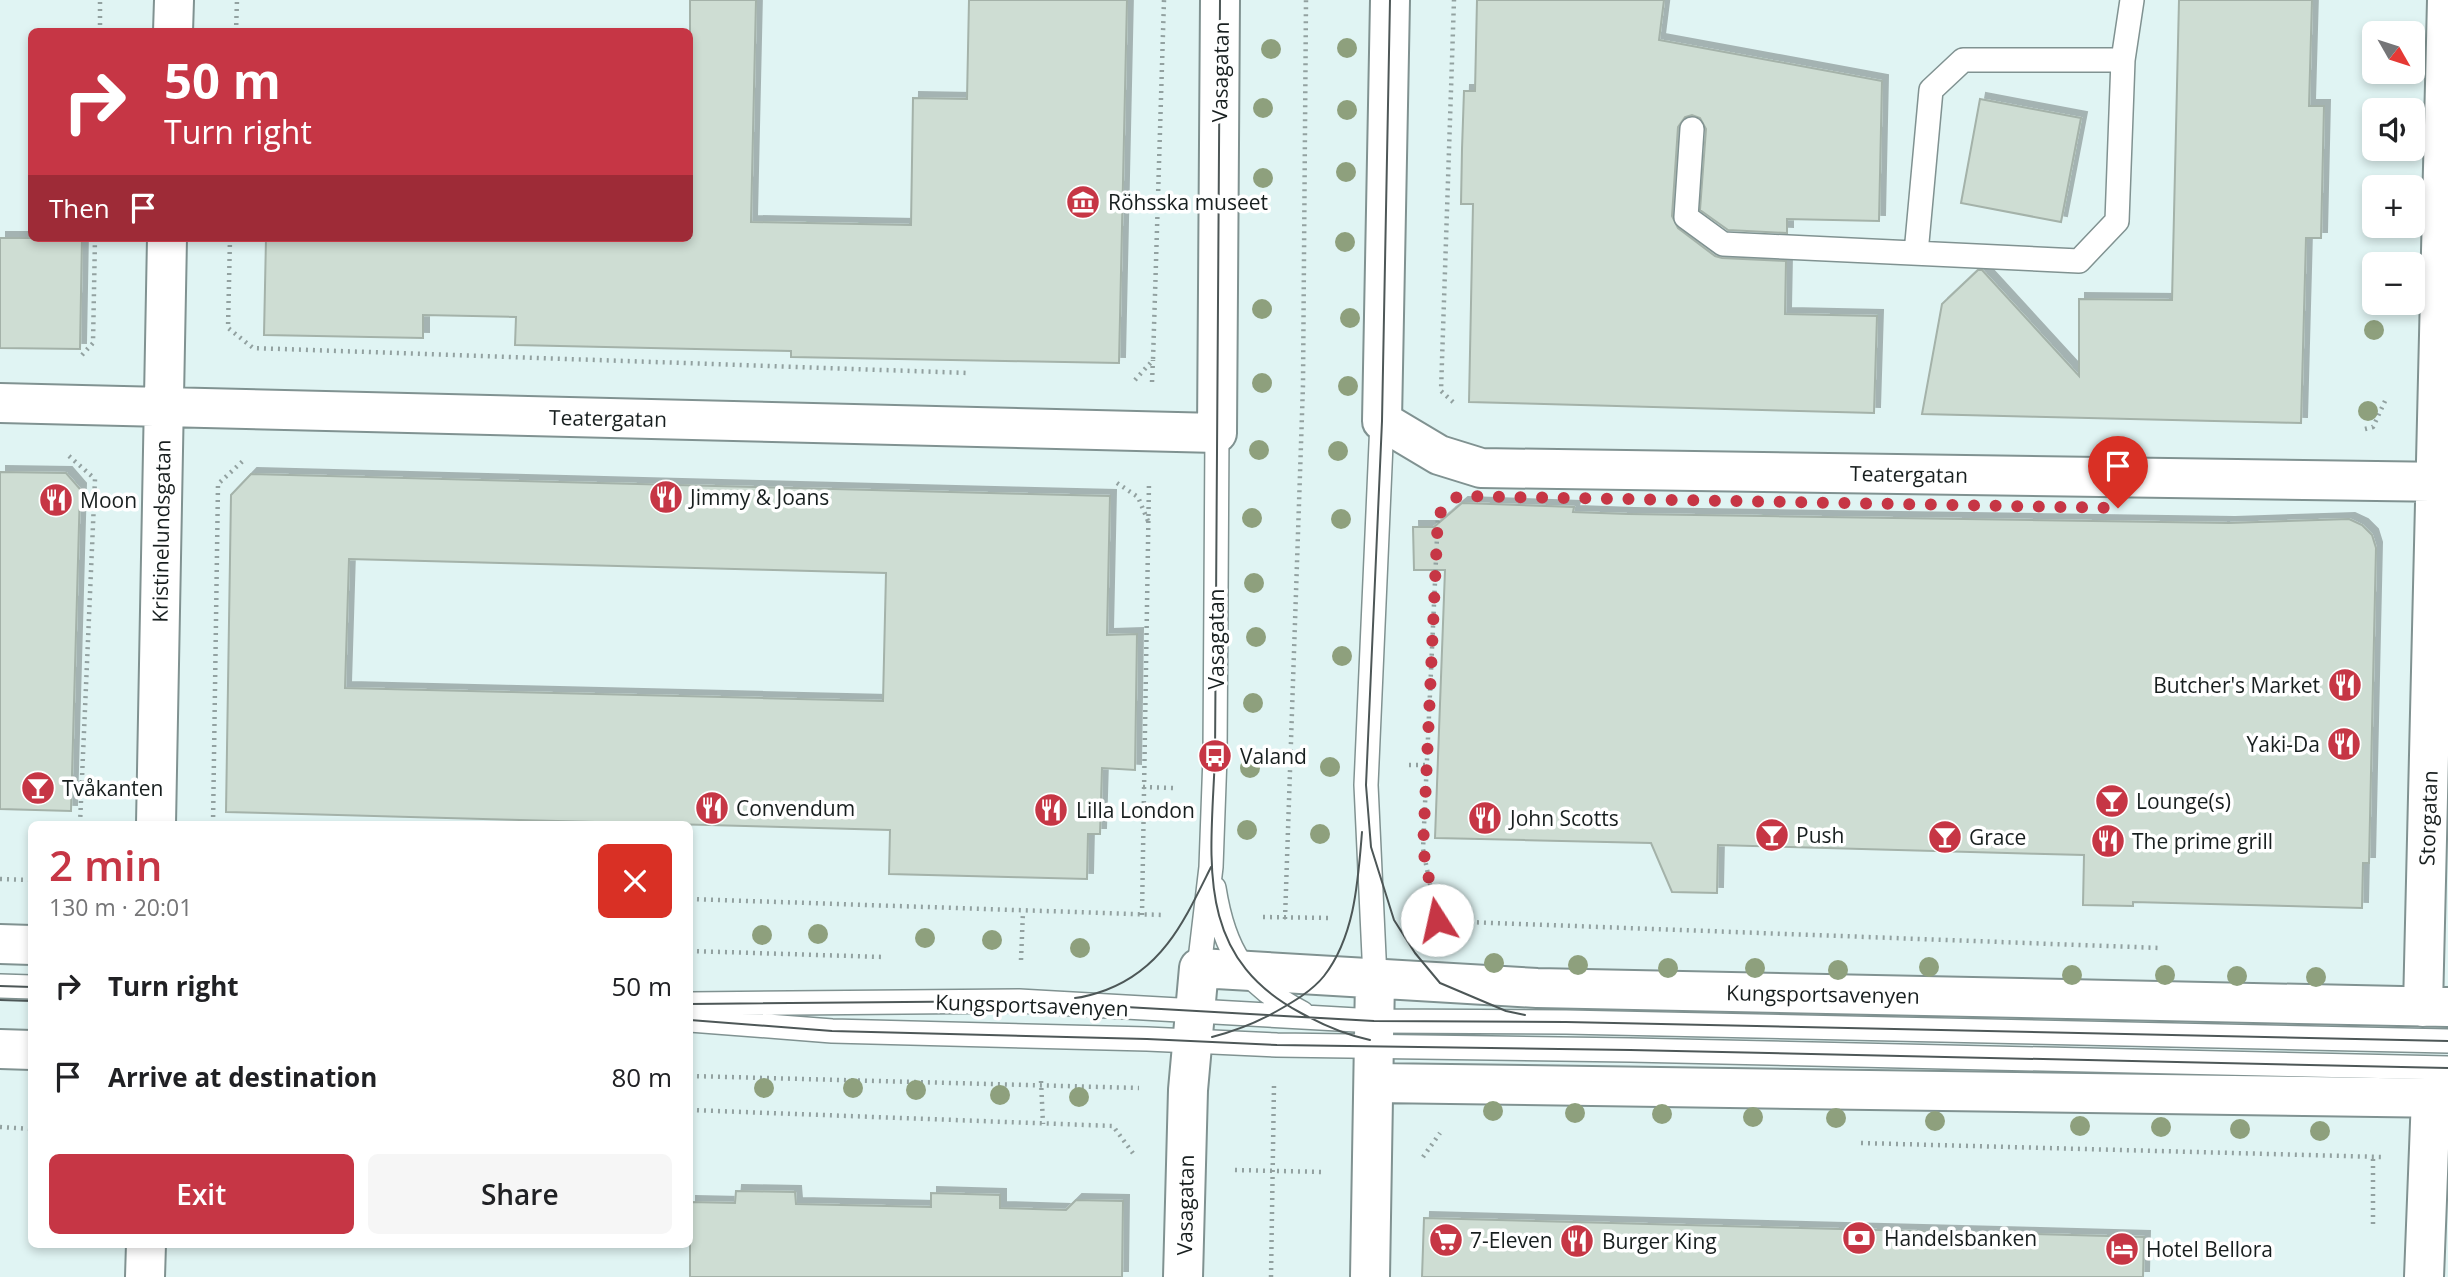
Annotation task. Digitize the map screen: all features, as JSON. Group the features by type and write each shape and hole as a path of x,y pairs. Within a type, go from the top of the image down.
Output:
{"street":[{"path":"173,28 174,0"},
{"name":"Vasagatan","path":"1217,433 1220,0"},
{"path":"1382,421 1390,0"},
{"name":"Storgatan","path":"2436,1007 2447,0"},
{"name":"Kristinelundsgatan","path":"156,821 167,242"},
{"name":"Teatergatan","path":"0,403 1217,433"},
{"name":"Teatergatan","path":"1382,421 1439,455 1481,468 2443,482"},
{"path":"0,944 28,945"},
{"name":"Vasagatan","path":"1184,1277 1188,1090 1199,968"},
{"name":"Kungsportsavenyen","path":"1199,968 1538,988 2436,1007"},
{"path":"1370,1277 1372,1173 1380,1048 1375,978"},
{"path":"1380,1048 2442,1088 2428,1158 2424,1277"},
{"path":"0,1049 28,1050"},
{"path":"145,1277 146,1248"}],"lane":[{"path":"1692,129 1686,216 1723,244 2079,261 2117,221 2123,60 2132,0"},
{"path":"1916,253 1931,90 1963,60 2123,60"},
{"path":"1375,978 1366,785 1382,421"},
{"name":"Vasagatan","path":"1199,968 1211,916 1217,433"},
{"path":"1211,916 1246,971 1272,997 1308,1017 1380,1048"},
{"path":"0,986 28,987"},
{"path":"0,1000 28,1001"},
{"name":"Kungsportsavenyen","path":"693,1004 1019,1001 1193,1026 1308,1017"},
{"path":"693,1020 832,1031 1193,1026 1380,1048"},
{"name":"Kungsportsavenyen","path":"1380,1048 1566,1022 2448,1041"}],"path":[{"path":"100,0 100,28"},
{"path":"236,28 237,0"},
{"path":"1121,380 1135,380 1153,360 1164,0"},
{"path":"1285,926 1303,385 1306,0"},
{"path":"1454,0 1441,391 1459,408"},
{"path":"93,343 95,242"},
{"path":"230,242 228,328 253,348 981,374"},
{"path":"2360,430 2373,427 2387,399"},
{"path":"68,455 96,479 80,821"},
{"path":"212,821 218,484"},
{"path":"1437,920 1423,849 1438,515 1448,506"},
{"path":"1142,915 1148,521"},
{"path":"0,879 28,880"},
{"path":"693,899 1142,915 1437,920 2161,948"},
{"path":"1271,1277 1275,1075"},
{"path":"693,1076 1188,1090"},
{"path":"693,1111 1113,1126 1144,1168 1411,1174 1441,1132"},
{"path":"0,1127 28,1129"},
{"path":"1858,1143 2428,1158"},
{"path":"2373,1157 2373,1237"}],"building":[{"path":"690,0 756,0 751,222 911,225 913,98 967,99 969,0 1127,0 1119,363 791,357 791,351 515,345 516,317 423,315 423,338 264,335 266,242 693,242 693,28 690,28"},
{"path":"1477,0 1664,0 1659,40 1882,81 1879,221 1787,219 1787,233 1728,230 1700,210 1706,129 1700,118 1692,115 1685,117 1678,127 1672,216 1678,228 1715,256 1786,261 1785,314 1877,316 1874,413 1469,402 1473,204 1461,204 1462,149 1464,91 1475,91"},
{"path":"2179,0 2312,0 2309,106 2324,106 2321,238 2306,238 2301,423 1922,414 1942,304 1978,270 1982,270 2079,376 2079,299 2172,300"},
{"path":"1980,99 2081,118 2061,222 1961,203"},
{"path":"0,238 28,238 28,242 82,242 80,349 0,348"},
{"path":"0,472 66,473 80,489 71,811 0,809"},
{"path":"251,474 1110,496 1107,635 1137,634 1135,770 1102,768 1100,834 1088,834 1087,879 889,874 890,830 693,825 693,821 558,821 226,812 231,495","holes":["349,559 886,573 883,701 345,688"]},
{"path":"1462,503 1574,507 1573,512 1628,514 2229,523 2349,519 2362,525 2372,535 2376,548 2369,863 2363,863 2362,908 2133,902 2133,906 2083,905 2084,855 1718,845 1717,893 1672,892 1651,843 1435,838 1445,570 1414,570 1413,527 1434,527"},
{"path":"736,1191 795,1192 796,1204 931,1207 931,1193 1000,1195 1000,1208 1066,1210 1076,1200 1123,1201 1122,1277 690,1277 693,1202 735,1203"},
{"path":"1424,1218 2144,1237 2143,1277 1422,1277"}],"tram line":[{"path":"1220,0 1215,756 1212,832 1216,902 1225,934 1241,963 1266,990 1318,1022 1370,1040"},
{"path":"1390,0 1382,421 1366,785 1371,847 1394,920 1415,953 1440,983 1506,1011 1525,1015"},
{"path":"1212,1037 1269,1015 1302,996 1324,976 1349,926 1362,832"},
{"path":"1075,998 1098,993 1126,981 1158,955 1182,923 1211,867"},
{"path":"0,986 28,987"},
{"path":"0,1000 28,1001"},
{"path":"693,1004 1019,1001 1374,1021 1566,1022 2448,1041"},
{"path":"693,1020 832,1031 1277,1045 2448,1068"}],"place":[{"name":"Röhsska museet","path":"1083,202"},
{"name":"Jimmy & Joans","path":"666,497"},
{"name":"Moon","path":"56,500"},
{"name":"Butcher's Market","path":"2345,685"},
{"name":"Yaki-Da","path":"2344,744"},
{"name":"Valand","path":"1215,756"},
{"name":"Tvåkanten","path":"38,788"},
{"name":"Lounge(s)","path":"2112,801"},
{"name":"Convendum","path":"712,808"},
{"name":"Lilla London","path":"1051,810"},
{"name":"John Scotts","path":"1485,818"},
{"name":"Push","path":"1772,835"},
{"name":"Grace","path":"1945,837"},
{"name":"The prime grill","path":"2108,841"},
{"name":"Handelsbanken","path":"1859,1238"},
{"name":"7-Eleven","path":"1446,1240"},
{"name":"Burger King","path":"1577,1241"},
{"name":"Hotel Bellora","path":"2122,1249"}],"route":[{"path":"1437,920 1423,849 1438,515 1458,496 2118,508"}]}
